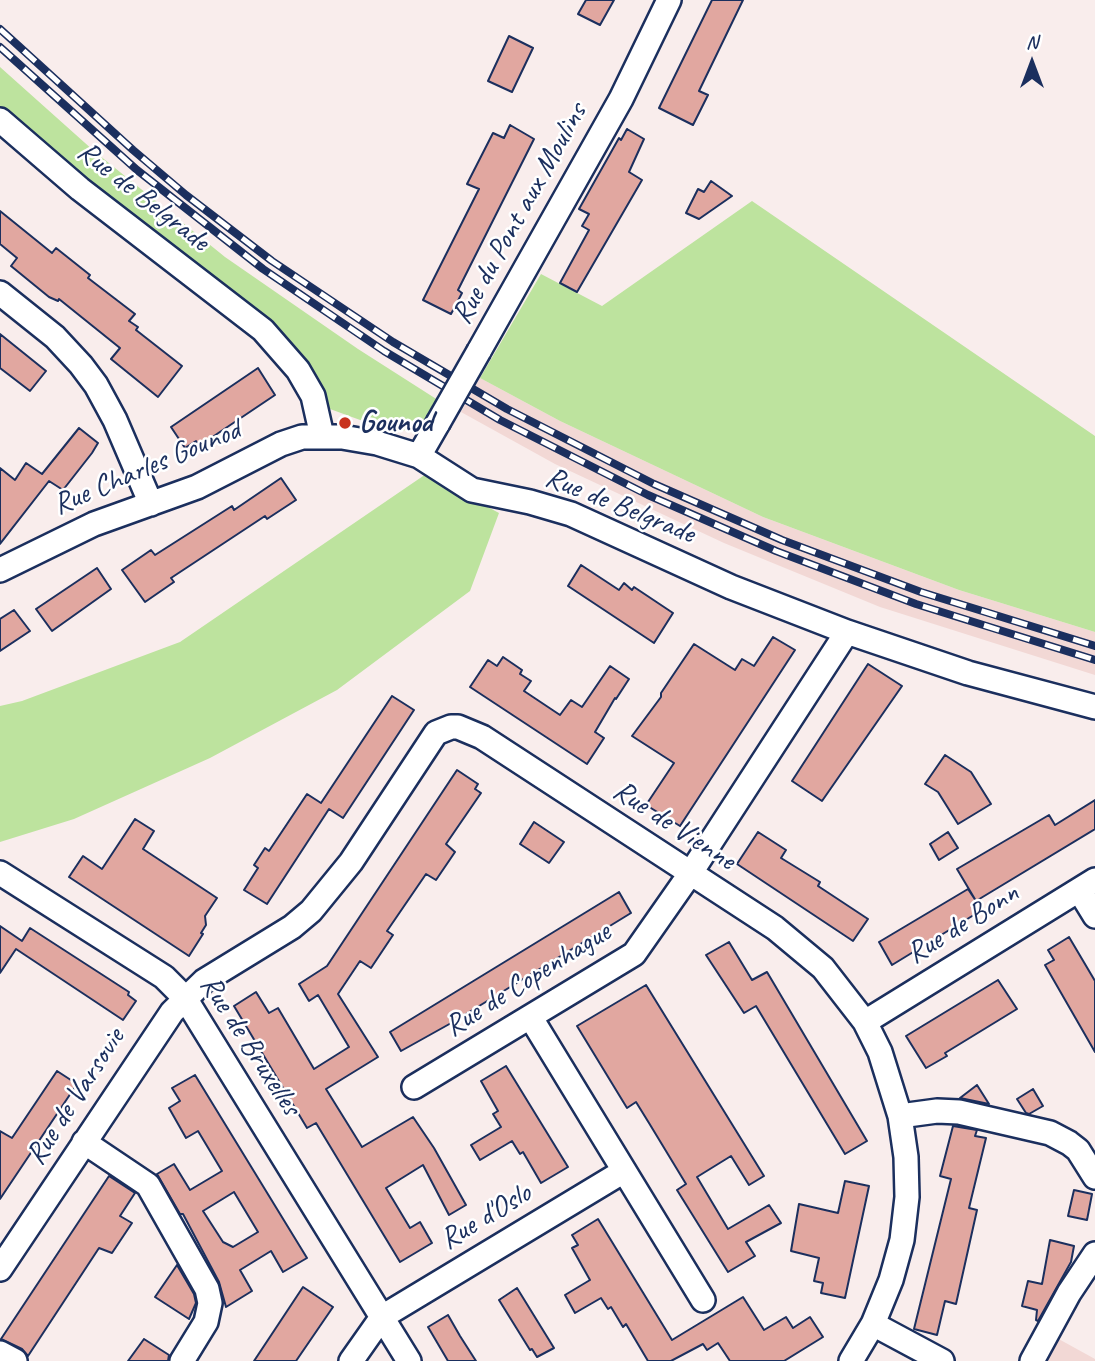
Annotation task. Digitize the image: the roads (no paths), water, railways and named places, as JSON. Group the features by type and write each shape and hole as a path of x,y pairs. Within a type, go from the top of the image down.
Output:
{"street":[{"name":"Rue du Pont aux Moulins","path":"419,456 621,99 669,0"},
{"name":"Rue de Belgrade","path":"0,120 80,190 263,330 298,370 313,396 322,436 377,443 419,456 472,490 571,514 731,587 847,632 958,670 1095,708"},
{"path":"0,293 55,337 76,358 96,385 115,419 150,505"},
{"name":"Rue Charles Gounod","path":"0,570 76,531 197,487 281,444 322,436"},
{"name":"Rue de Copenhague","path":"414,1087 634,954 690,874 847,632"},
{"name":"Rue de Vienne","path":"185,998 204,981 292,927 311,911 351,862 436,733 450,727 466,729 482,737 760,917 791,940 823,968 865,1022 880,1052 900,1115 907,1177 905,1220 898,1259 884,1301 851,1361"},
{"name":"Rue de Bruxelles","path":"0,873 164,977 185,998 409,1361"},
{"path":"1087,885 1095,916"},
{"name":"Rue de Bonn","path":"865,1022 1087,885"},
{"name":"Rue de Varsovie","path":"0,1269 163,1024 185,998"},
{"path":"531,1018 703,1300"},
{"path":"900,1115 937,1111 959,1112 1050,1133 1078,1150 1095,1177"},
{"path":"84,1142 148,1185 207,1289 210,1303 206,1322 182,1361"},
{"name":"Rue d'Oslo","path":"382,1317 624,1171"},
{"path":"1032,1361 1069,1293 1095,1254"},
{"path":"351,1361 382,1317"},
{"path":"873,1324 942,1361"},
{"path":"0,1353 15,1361"}],"railway":[{"path":"0,29 133,150 272,261 393,342 507,409 654,484 782,540 921,592 1095,646"},
{"path":"0,47 137,170 263,269 384,351 500,420 648,495 776,551 916,604 1095,660"}],"place":[{"name":"Gounod","path":"345,423"}]}
